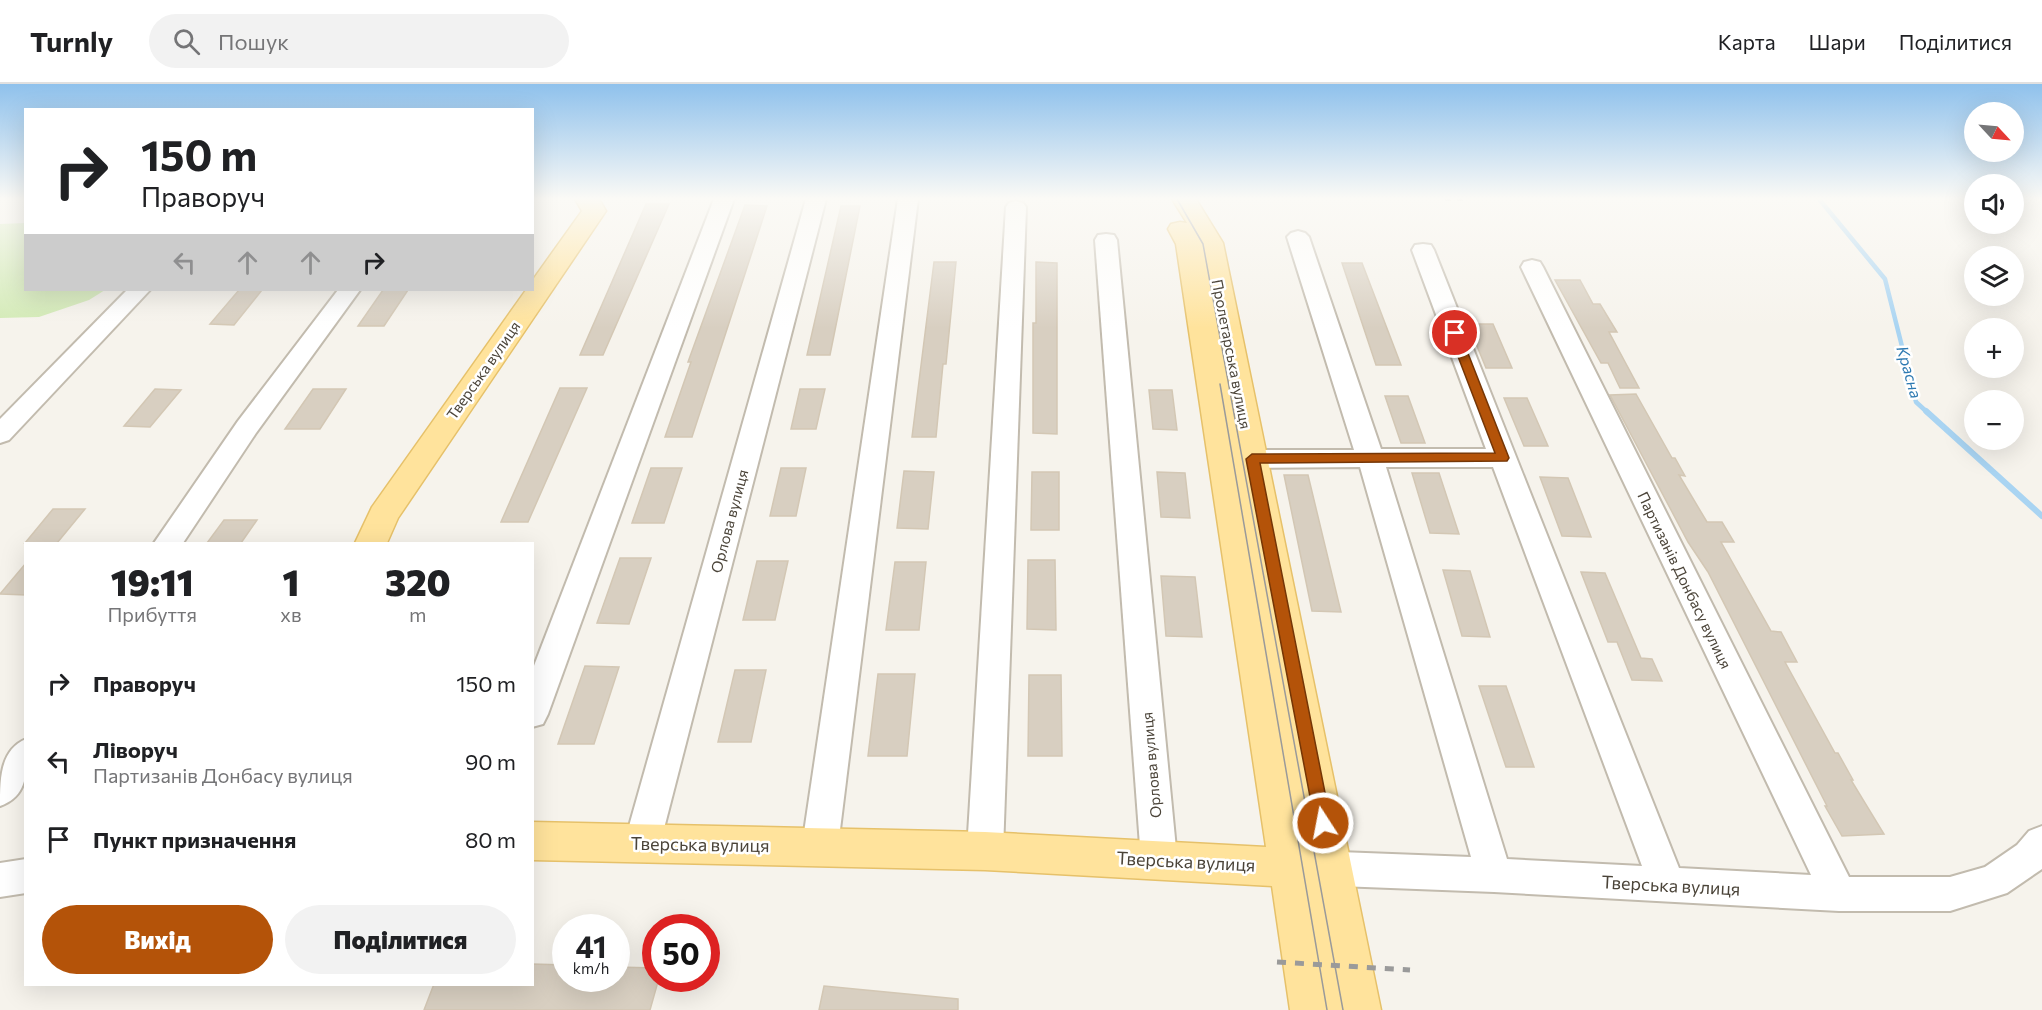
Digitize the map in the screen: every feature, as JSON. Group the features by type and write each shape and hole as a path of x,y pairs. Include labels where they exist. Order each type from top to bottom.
{"main road":[{"name":"Тверська вулиця","path":"372,542 383,514 572,242"},
{"name":"Пролетарська вулиця","path":"1188,242 1332,869 1358,1010"},
{"name":"Пролетарська вулиця","path":"1238,459 1290,868 1312,1010"},
{"name":"Тверська вулиця","path":"534,841 985,851 1290,868"}],"street":[{"path":"534,709 708,242"},
{"name":"Орлова вулиця","path":"642,844 804,242"},
{"path":"820,846 902,242"},
{"path":"985,851 1014,242"},
{"name":"Орлова вулиця","path":"1106,242 1159,859"},
{"path":"1300,242 1371,460 1494,875"},
{"path":"1423,250 1667,885"},
{"name":"Партизанів Донбасу вулиця","path":"1532,267 1839,894"},
{"path":"0,434 138,291"},
{"path":"169,542 247,427 348,291"},
{"path":"1238,459 1503,458"},
{"path":"0,791 24,756"},
{"name":"Тверська вулиця","path":"1290,868 1494,875 1839,894 1950,894 1994,881 2030,857 2042,842"},
{"path":"0,880 24,876"}],"green space":[{"path":"0,242 24,242 24,291 103,291 89,300 39,317 0,318"}],"building":[{"path":"629,242 652,242 603,355 580,355"},
{"path":"731,242 755,242 692,437 665,437 691,362 688,362"},
{"path":"833,242 853,242 830,355 807,355"},
{"path":"934,262 956,262 946,364 943,364 936,437 912,437"},
{"path":"1036,262 1057,263 1057,434 1033,433 1033,323 1036,323"},
{"path":"1342,263 1362,263 1401,365 1376,365"},
{"path":"1555,280 1580,280 1593,304 1600,304 1617,332 1609,332 1639,388 1620,388 1608,363 1601,363"},
{"path":"238,291 261,291 234,325 210,324"},
{"path":"382,291 407,291 384,326 358,326"},
{"path":"1468,324 1493,324 1512,368 1486,368"},
{"path":"560,388 587,388 528,522 501,522"},
{"path":"155,389 181,390 150,427 124,426"},
{"path":"313,389 346,389 320,429 285,429"},
{"path":"800,389 825,389 816,429 791,429"},
{"path":"1149,390 1172,390 1177,430 1153,429"},
{"path":"1636,394 1672,458 1675,458 1685,476 1679,475 1707,522 1722,522 1734,542 1721,542 1771,631 1781,632 1797,662 1785,662 1835,753 1838,753 1853,780 1851,780 1884,834 1842,836 1825,806 1827,806 1708,572 1688,542 1610,395"},
{"path":"1385,396 1408,396 1425,443 1401,443"},
{"path":"1504,398 1527,398 1548,446 1524,446"},
{"path":"651,468 682,468 664,523 632,523"},
{"path":"781,468 806,468 796,516 770,516"},
{"path":"904,471 934,472 928,529 897,528"},
{"path":"1032,472 1059,472 1059,530 1031,530"},
{"path":"1157,472 1185,473 1190,518 1161,517"},
{"path":"1412,473 1439,473 1459,534 1430,533"},
{"path":"1284,475 1308,475 1341,612 1312,611"},
{"path":"1540,477 1568,478 1591,537 1562,536"},
{"path":"53,509 85,509 58,542 26,542"},
{"path":"224,520 257,520 242,542 208,542"},
{"path":"620,558 651,558 629,624 597,623"},
{"path":"1028,560 1055,560 1056,630 1027,629"},
{"path":"757,561 788,561 775,620 743,620"},
{"path":"895,562 926,562 919,630 886,630"},
{"path":"24,565 24,595 0,594"},
{"path":"1443,570 1470,571 1490,637 1462,636"},
{"path":"1581,572 1605,573 1641,658 1652,659 1662,681 1632,680 1617,642 1608,642"},
{"path":"1161,576 1195,577 1202,637 1166,636"},
{"path":"585,666 619,667 594,744 558,744"},
{"path":"735,670 766,670 751,742 718,742"},
{"path":"878,674 915,674 907,756 868,756"},
{"path":"1029,675 1061,675 1062,756 1028,756"},
{"path":"1479,686 1506,686 1534,767 1506,767"},
{"path":"534,964 552,965 552,992 630,992 630,967 642,968 642,992 655,992 650,1010 424,1010 433,986 534,986"},
{"path":"824,986 958,999 958,1010 819,1010"}],"waterway":[{"name":"Красна","path":"1855,242 1885,279 1916,402 1928,413"},
{"name":"Красна","path":"1926,411 2042,516"}],"tram line":[{"path":"1202,242 1343,1010"},
{"path":"1220,384 1327,1010"}],"railway":[{"path":"1277,962 1410,970"}],"route":[{"path":"1323,823 1252,459 1503,458 1455,333"}]}
